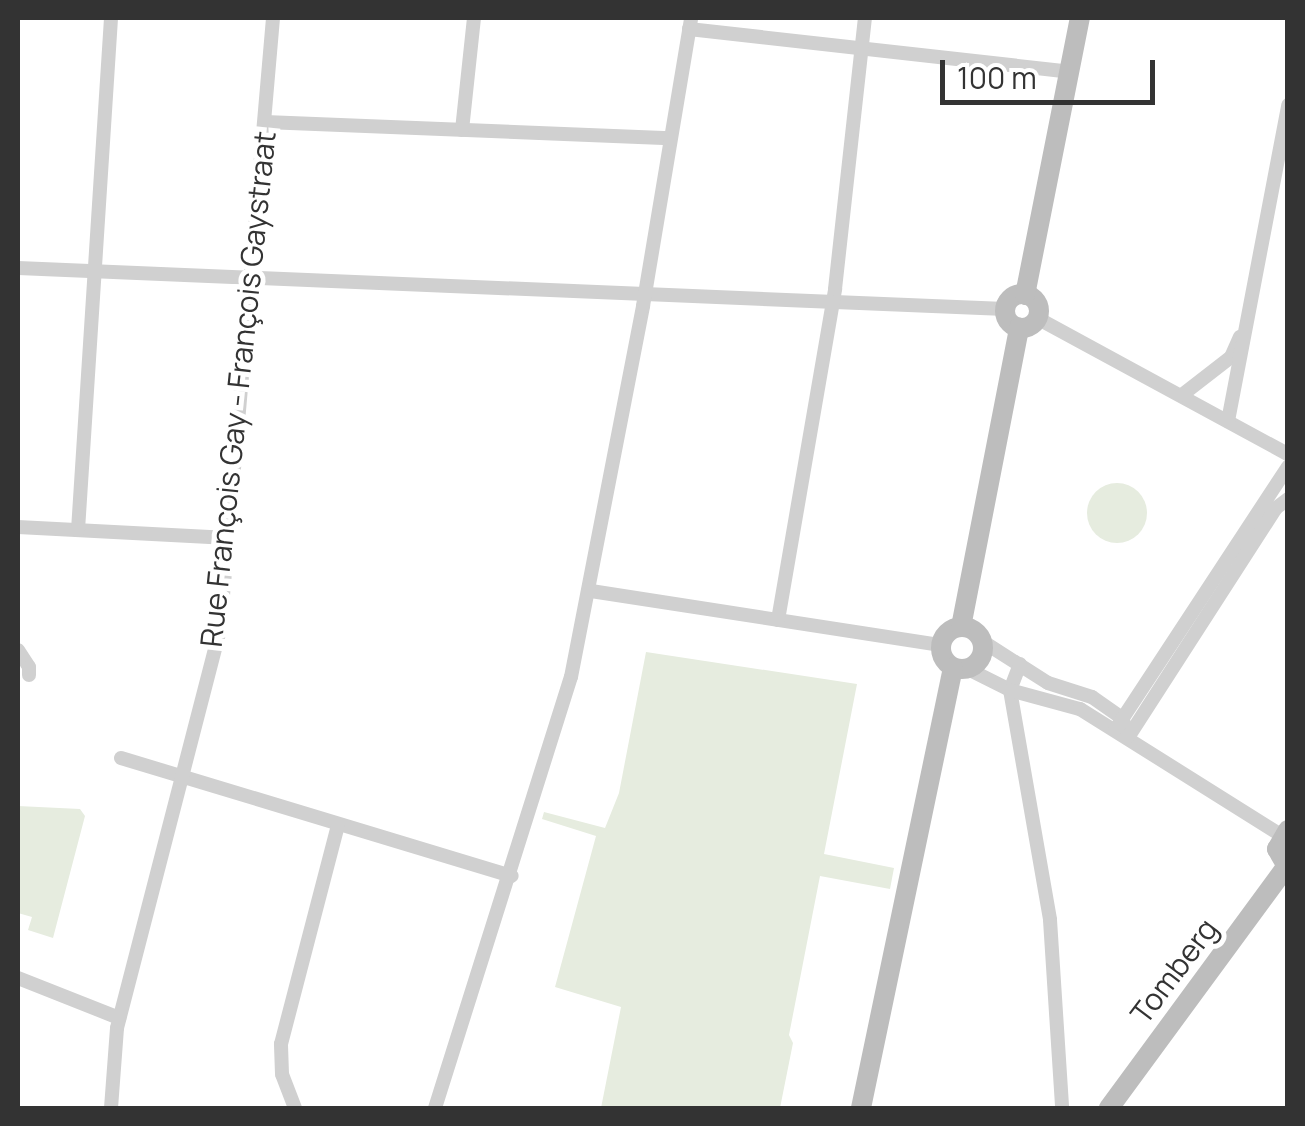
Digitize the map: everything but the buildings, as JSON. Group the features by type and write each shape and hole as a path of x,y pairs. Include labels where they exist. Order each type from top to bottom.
{"street":[{"path":"78,530 98,272 111,18"},
{"name":"Rue François Gay - François Gaystraat","path":"111,1108 110,1074 119,1018 220,630 273,18"},
{"path":"462,130 474,18"},
{"path":"778,620 832,301 865,18"},
{"path":"1025,294 1080,18"},
{"path":"435,1108 512,876 571,677 591,591 690,24 1070,72"},
{"path":"1228,421 1288,105"},
{"path":"264,122 670,138"},
{"path":"18,268 1005,309"},
{"path":"1025,294 1010,299 1005,309 1010,323 1028,323 1182,395 1288,454"},
{"path":"961,627 1028,323 1037,304 1025,294"},
{"path":"1182,395 1230,357 1244,328"},
{"path":"1210,598 1288,467"},
{"path":"1122,728 1210,598 1276,508 1288,499"},
{"path":"18,527 229,538"},
{"path":"591,591 941,645"},
{"path":"1122,728 1092,696 1048,683 982,641 974,631 961,627 948,632 941,645 943,659 961,668 1010,690 1080,709 1122,728 1284,832"},
{"path":"961,668 981,658 982,641"},
{"path":"18,650 29,667 28,674"},
{"path":"1020,664 1010,690 1050,920 1062,1108"},
{"path":"861,1108 961,668"},
{"path":"121,758 512,876"},
{"path":"295,1108 282,1074 281,1044 338,825"},
{"name":"Tomberg","path":"1109,1108 1287,868 1278,856 1284,832"},
{"path":"18,978 119,1018"}],"shaded area":[{"path":"1117,483 1138,492 1147,513 1138,534 1117,543 1096,534 1087,513 1096,492"},
{"path":"646,652 857,684 824,854 894,868 890,889 820,876 789,1035 793,1043 780,1108 601,1108 621,1007 555,987 596,836 542,819 544,812 605,828 619,793"},
{"path":"18,806 80,809 85,816 53,938 28,930 32,917 18,913"}]}
